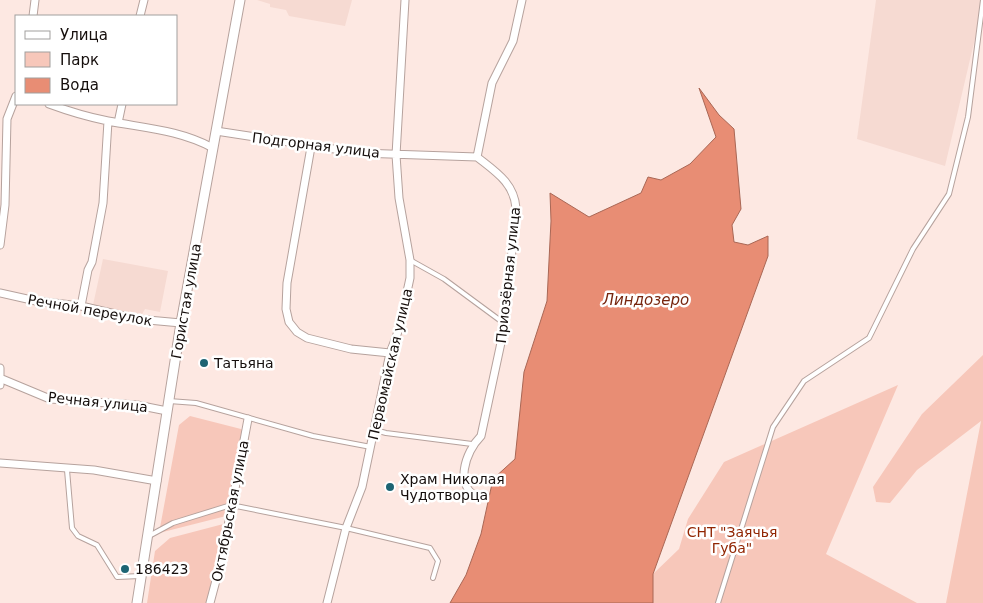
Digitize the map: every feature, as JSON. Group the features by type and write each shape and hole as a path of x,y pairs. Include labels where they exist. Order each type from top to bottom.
{"street":[{"path":"33,15 35,0"},
{"path":"140,15 144,0"},
{"name":"Гористая улица","path":"137,603 181,323 240,0"},
{"name":"Первомайская улица","path":"327,603 346,528 362,487 390,353 399,330 410,278 410,260 399,198 396,155 406,0"},
{"path":"477,157 492,83 512,41 522,0"},
{"path":"0,245 5,205 7,119 15,99"},
{"path":"52,105 77,114 108,121 156,128 196,139 213,148"},
{"path":"118,123 122,105"},
{"path":"81,306 88,270 92,262 103,203 108,121"},
{"name":"Подгорная улица","path":"216,131 310,147 360,153 477,157"},
{"path":"310,147 287,283 286,309 289,322 297,332 307,338 351,349 390,353"},
{"name":"Приозёрная улица","path":"477,157 510,185 515,196 516,208 505,324 485,422 481,436 472,444 464,474 464,485 470,494 480,498"},
{"name":"Речной переулок","path":"0,293 36,301 81,306 137,319 181,323"},
{"name":"Речная улица","path":"0,368 1,382 50,399 137,405 167,411"},
{"name":"Октябрьская улица","path":"210,603 222,558 248,419"},
{"path":"0,463 67,470 94,470 157,481"}],"lane":[{"path":"718,603 773,427 804,381 869,338 913,250 949,194 968,117 983,0"},
{"path":"410,260 444,279 505,324"},
{"path":"169,401 196,403 313,436 371,447"},
{"path":"375,430 472,444"},
{"path":"67,470 72,528 78,536 96,545 117,577 142,576"},
{"path":"149,536 173,523 231,505 346,528 430,548 438,561 433,578"}],"shaded area":[{"path":"257,0 352,0 345,26 289,16 286,10 270,7 270,4"},
{"path":"876,0 981,0 976,34 945,166 857,139"},
{"path":"103,259 168,271 160,312 145,309 141,316 93,305"}],"green space":[{"path":"983,355 983,603 946,603 981,421 917,470 890,503 876,502 873,487 922,414"},
{"name":"СНТ \"Заячья Губа\"","path":"898,385 826,554 917,603 653,603 653,574 679,549 688,519 724,462"},
{"path":"190,416 241,429 244,432 232,512 226,516 159,533 179,425"},
{"path":"231,522 214,603 147,603 155,551 170,538"}],"water":[{"name":"Линдозеро","path":"699,88 719,115 734,129 741,209 732,225 734,242 748,245 768,236 768,256 653,574 653,603 450,603 466,575 481,534 493,479 515,459 524,372 547,301 551,221 550,193 589,217 641,193 648,177 661,180 690,164 716,137"}],"place":[{"name":"Татьяна","path":"204,363"},
{"name":"Храм Николая Чудотворца","path":"390,487"},
{"name":"186423","path":"125,569"}]}
